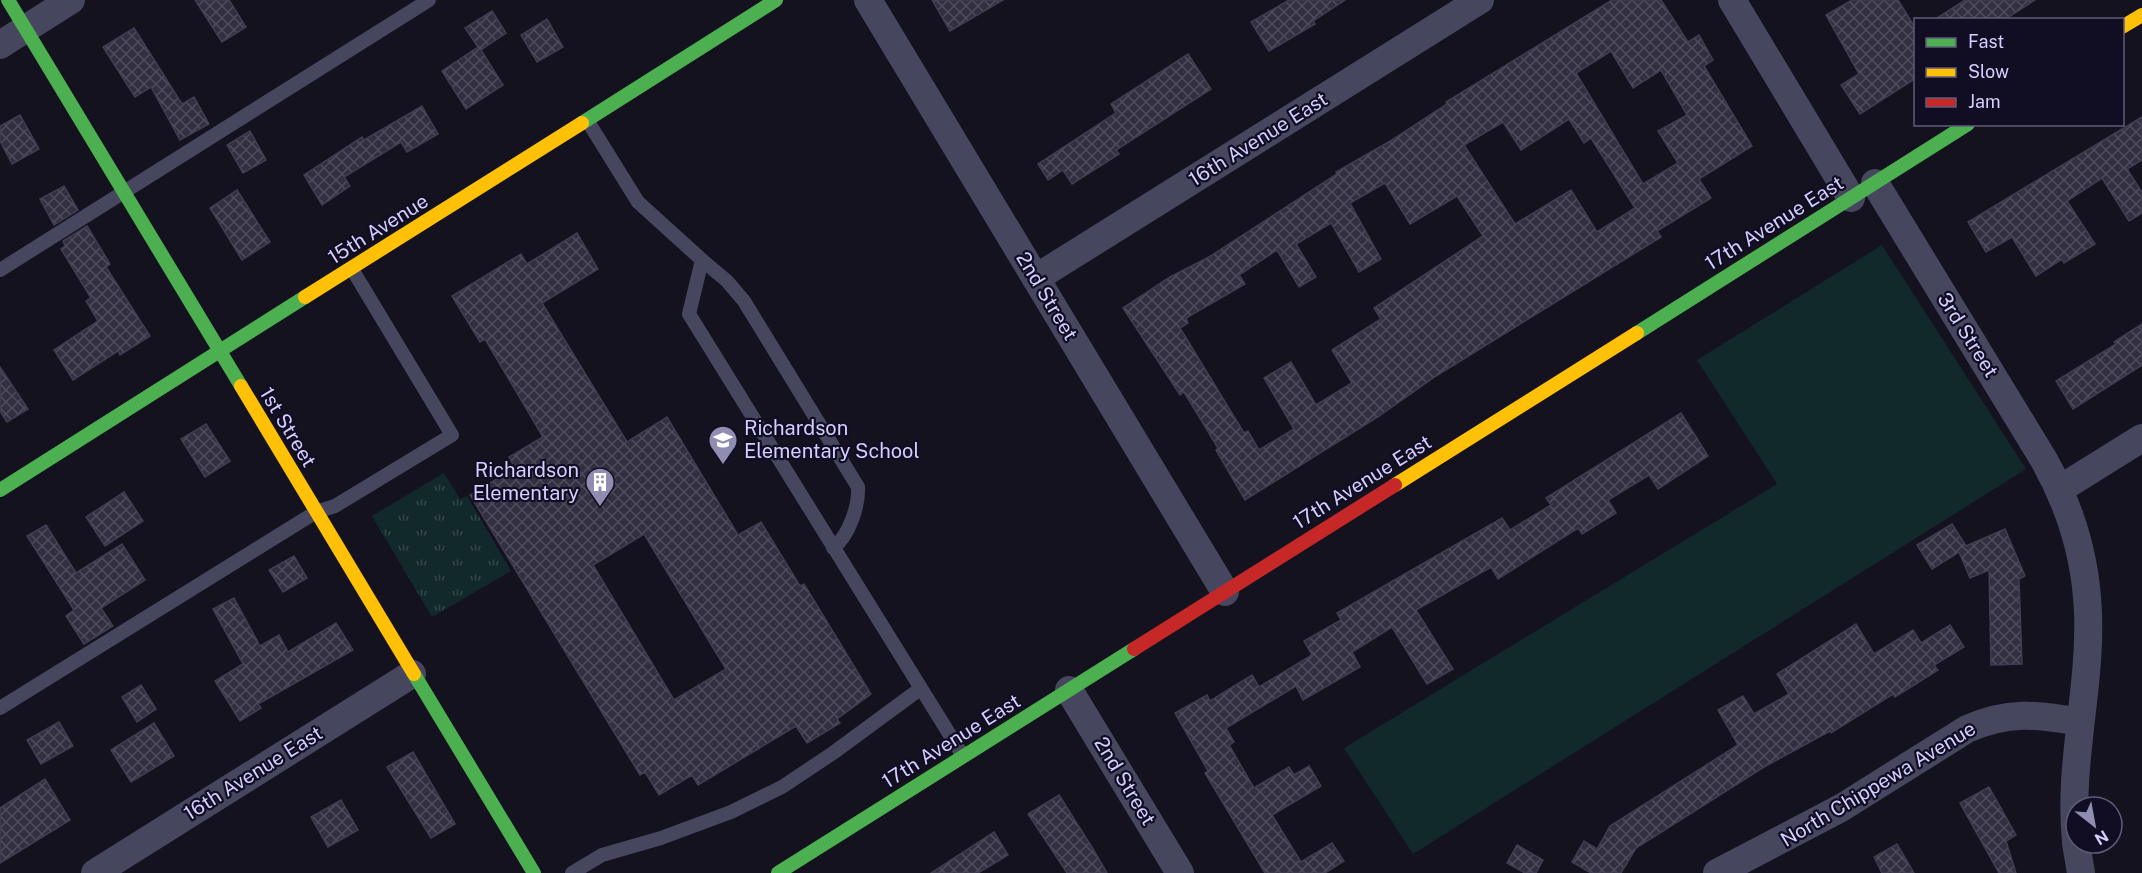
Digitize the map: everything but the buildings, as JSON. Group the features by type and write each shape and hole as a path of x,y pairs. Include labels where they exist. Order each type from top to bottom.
{"street":[{"name":"1st Street","path":"8,0 534,873"},
{"path":"0,45 71,0"},
{"name":"15th Avenue","path":"0,490 776,0"},
{"name":"2nd Street","path":"868,0 1225,592"},
{"name":"16th Avenue East","path":"1036,278 1480,0"},
{"path":"1732,0 1851,198"},
{"path":"2124,26 2142,15"},
{"name":"17th Avenue East","path":"778,873 1965,126"},
{"name":"3rd Street","path":"1875,183 2060,489 2074,525 2085,569 2088,625 2075,795"},
{"path":"2060,489 2142,438"},
{"name":"16th Avenue East","path":"94,873 412,674"},
{"name":"2nd Street","path":"1069,690 1180,873"},
{"name":"North Chippewa Avenue","path":"1717,873 1841,807 1966,729 2009,715 2036,714 2080,722"},
{"name":"3rd Street","path":"2078,855 2081,873"}],"lane":[{"path":"0,270 429,0"},
{"path":"587,120 638,202 727,281 744,301 858,487 859,499 843,541 833,548"},
{"path":"702,260 689,314 963,756"},
{"path":"0,708 316,512 335,506 452,435 352,269"},
{"path":"572,873 602,855 661,838 731,812 782,787 920,689"}],"green space":[{"path":"1882,245 2026,469 1413,854 1344,748 1777,484 1697,360"},
{"path":"444,473 460,499 467,496 511,571 432,617 372,516"}],"traffic: fast":[{"path":"8,0 241,386"},
{"path":"582,123 776,0"},
{"path":"1637,333 1965,126"},
{"path":"0,490 305,297"},
{"path":"778,873 1134,649"},
{"path":"414,674 534,873"}],"traffic: slow":[{"path":"2124,26 2142,15"},
{"path":"305,297 582,123"},
{"path":"1395,485 1637,333"},
{"path":"241,386 414,674"}],"traffic: jam":[{"path":"1134,649 1395,485"}],"place":[{"name":"Richardson Elementary School","path":"723,466"},
{"name":"Richardson Elementary","path":"600,508"}]}
